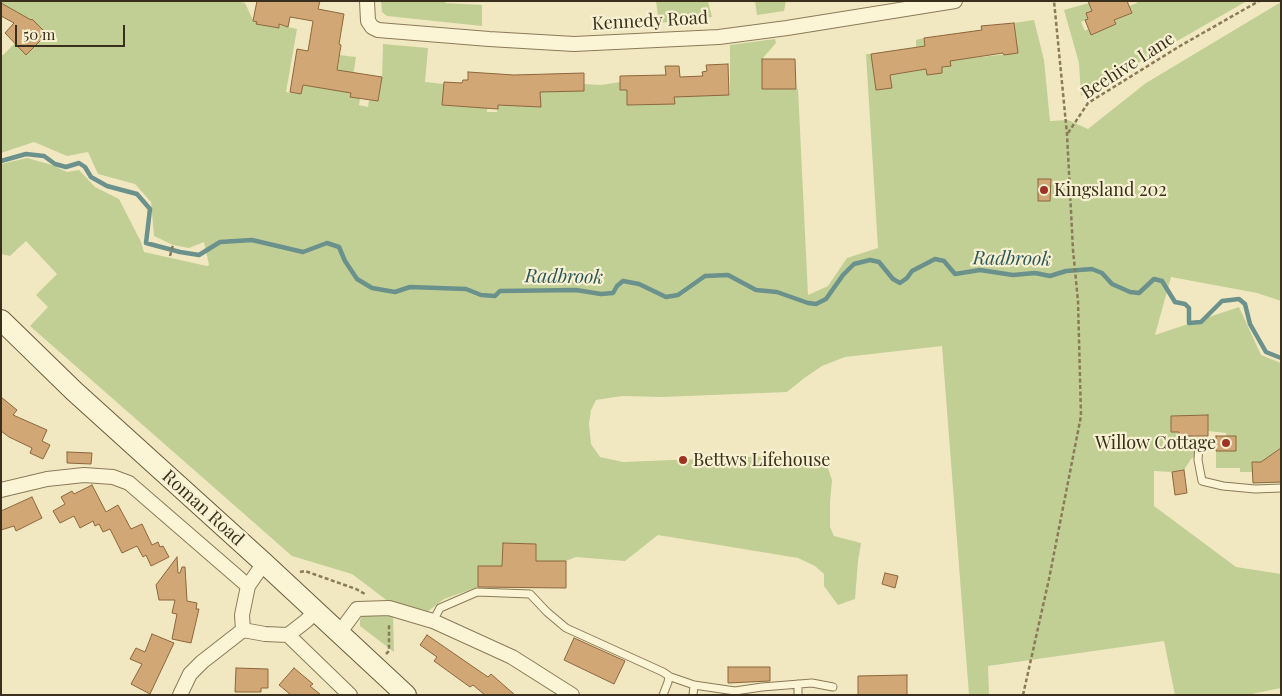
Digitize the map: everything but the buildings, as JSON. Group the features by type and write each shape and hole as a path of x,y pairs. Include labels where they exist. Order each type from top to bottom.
{"main road":[{"name":"Roman Road","path":"1,320 74,391 340,632 406,695"}],"street":[{"name":"Kennedy Road","path":"367,1 368,21 372,27 378,30 574,44 718,37 955,1"},
{"name":"Roman Road","path":"1,490 47,478 84,475 113,476 129,483 248,586"},
{"path":"243,630 242,615 248,586 264,563"},
{"path":"340,632 357,609 389,608 433,621 512,657 572,695"},
{"path":"180,695 181,689 190,674 202,662 243,630 265,634 288,635 316,611"},
{"path":"288,635 350,695"}],"lane":[{"path":"1199,444 1198,460 1202,482 1256,489 1281,488"},
{"path":"433,621 440,608 477,592 530,594 566,628 668,676 694,684 736,691 812,682 832,687"},
{"path":"664,695 668,676"},
{"path":"694,684 694,695"},
{"path":"798,684 798,695"}],"path":[{"path":"1023,695 1049,579 1081,416 1078,301 1073,250 1067,134 1054,1"},
{"name":"Beehive Lane","path":"1067,134 1088,103 1180,46 1259,1"},
{"path":"170,256 173,245"}],"green space":[{"path":"1,1 236,1 245,3 257,24 278,28 279,25 297,29 286,92 301,94 303,85 334,90 340,55 356,57 350,96 360,98 359,105 368,107 369,100 378,101 382,77 383,44 428,48 425,82 444,84 442,105 466,107 467,96 488,91 487,112 497,112 498,105 540,107 540,85 601,85 620,82 620,90 627,90 628,105 654,105 666,84 686,96 730,94 730,45 775,39 776,43 762,59 762,89 798,89 808,295 828,286 847,258 878,248 866,54 871,54 876,90 892,88 889,71 898,74 916,71 913,48 916,47 916,40 924,38 927,75 942,73 941,67 951,66 947,42 963,39 962,32 967,32 971,58 1018,53 1014,23 1034,20 1044,60 1050,121 1068,120 1088,129 1146,83 1281,2 1281,301 1257,293 1171,277 1155,335 1239,307 1261,355 1281,363 1281,448 1272,454 1281,466 1252,462 1252,472 1240,472 1240,468 1216,468 1216,451 1236,451 1236,436 1226,436 1226,433 1208,431 1208,415 1171,416 1179,436 1194,436 1194,457 1184,470 1172,472 1154,471 1154,506 1236,567 1281,574 1281,688 1247,695 1175,695 1164,641 988,666 989,695 969,695 942,346 845,357 822,366 787,392 662,397 622,396 596,400 591,410 589,424 591,444 600,457 623,462 823,454 832,480 830,527 834,536 861,543 855,599 838,605 824,586 824,574 815,566 798,558 658,535 625,561 576,557 566,561 536,561 536,544 503,543 502,566 478,566 478,587 444,599 423,615 389,602 352,574 292,556 30,326 48,307 36,295 57,274 26,241 10,256 1,254 1,164 27,158 52,165 67,172 79,170 95,187 119,199 141,242 144,252 209,265 204,242 189,248 173,245 154,236 151,202 135,184 98,174 88,152 67,156 34,142 1,153 1,55 15,43 42,39 32,19 26,24"},
{"path":"381,1 445,1 445,3 482,5 482,26 387,16 382,12"},
{"path":"656,1 708,1 712,17 659,23"},
{"path":"755,1 786,1 784,11 757,15"},
{"path":"1136,1 1247,1 1081,96 1079,63 1064,10 1089,3 1092,11 1086,13 1088,19 1081,22 1085,31 1088,29 1091,35 1116,23 1114,20 1132,13 1129,6 1137,3"},
{"path":"364,613 393,614 394,652 360,626 360,620"}],"waterway":[{"name":"Radbrook","path":"1,161 26,154 44,156 55,164 66,167 79,163 85,167 91,177 107,186 137,194 150,209 146,243 199,255 220,242 252,240 303,252 327,243 339,247 345,261 357,279 372,288 395,292 410,287 466,289 481,295 495,296 500,291 576,290 601,294 613,293 623,281 639,284 666,297 678,295 705,276 728,275 756,290 777,292 816,304 826,299 843,275 854,264 870,260 879,262 893,279 900,283 912,271 935,259 944,261 955,274 980,270 1013,275 1035,273 1050,276 1066,271 1092,269 1102,273 1112,284 1130,292 1139,293 1154,279 1162,281 1175,302 1185,304 1189,308 1189,323 1201,322 1222,301 1239,299 1245,304 1250,324 1266,352 1281,358"}],"place":[{"name":"Kingsland 202","path":"1044,190"},
{"name":"Willow Cottage","path":"1226,443"},
{"name":"Bettws Lifehouse","path":"683,460"}]}
